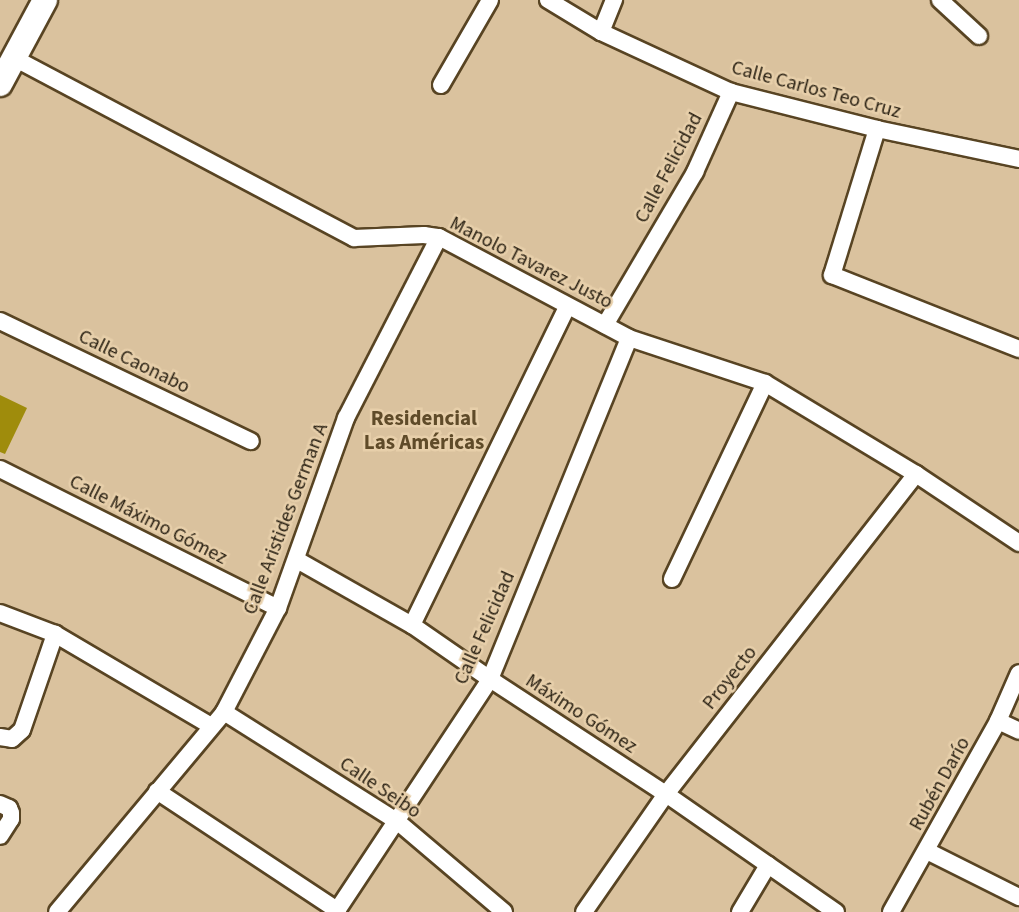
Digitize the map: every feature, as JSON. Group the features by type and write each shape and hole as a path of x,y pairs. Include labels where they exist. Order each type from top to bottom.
{"main road":[{"path":"0,84 45,0"}],"street":[{"path":"441,85 490,0"},
{"name":"Calle Carlos Teo Cruz","path":"548,0 601,32 731,92 878,129 1019,159"},
{"path":"601,32 614,0"},
{"path":"940,0 979,36"},
{"name":"Manolo Tavarez Justo","path":"14,58 354,238 424,234 439,237 567,308 605,324 629,338 765,383 916,474 1019,543"},
{"name":"Calle Felicidad","path":"605,324 695,172 731,92"},
{"path":"878,129 832,275 1019,349"},
{"name":"Calle Aristides German A","path":"57,912 224,712 278,608 346,418 439,237"},
{"path":"412,625 567,308"},
{"name":"Calle Caonabo","path":"0,321 251,441"},
{"name":"Calle Felicidad","path":"337,911 398,822 490,679 629,338"},
{"path":"672,579 765,383"},
{"name":"Calle Máximo Gómez","path":"0,469 278,608"},
{"name":"Proyecto","path":"584,912 666,794 916,474"},
{"name":"Máximo Gómez","path":"297,560 412,625 666,794 836,912"},
{"path":"0,613 55,634 211,726"},
{"path":"0,737 12,739 22,730 55,634"},
{"name":"Rubén Darío","path":"891,912 998,721 1019,674"},
{"name":"Calle Seibo","path":"224,712 398,822 504,912"},
{"path":"998,721 1019,731"},
{"path":"157,791 337,911"},
{"path":"0,836 11,819 5,806"},
{"path":"927,851 1019,897"},
{"path":"740,912 768,865"}],"building":[{"path":"0,395 27,408 5,454 0,452"}],"district":[{"name":"Residencial Las Américas","path":"424,430"}]}
